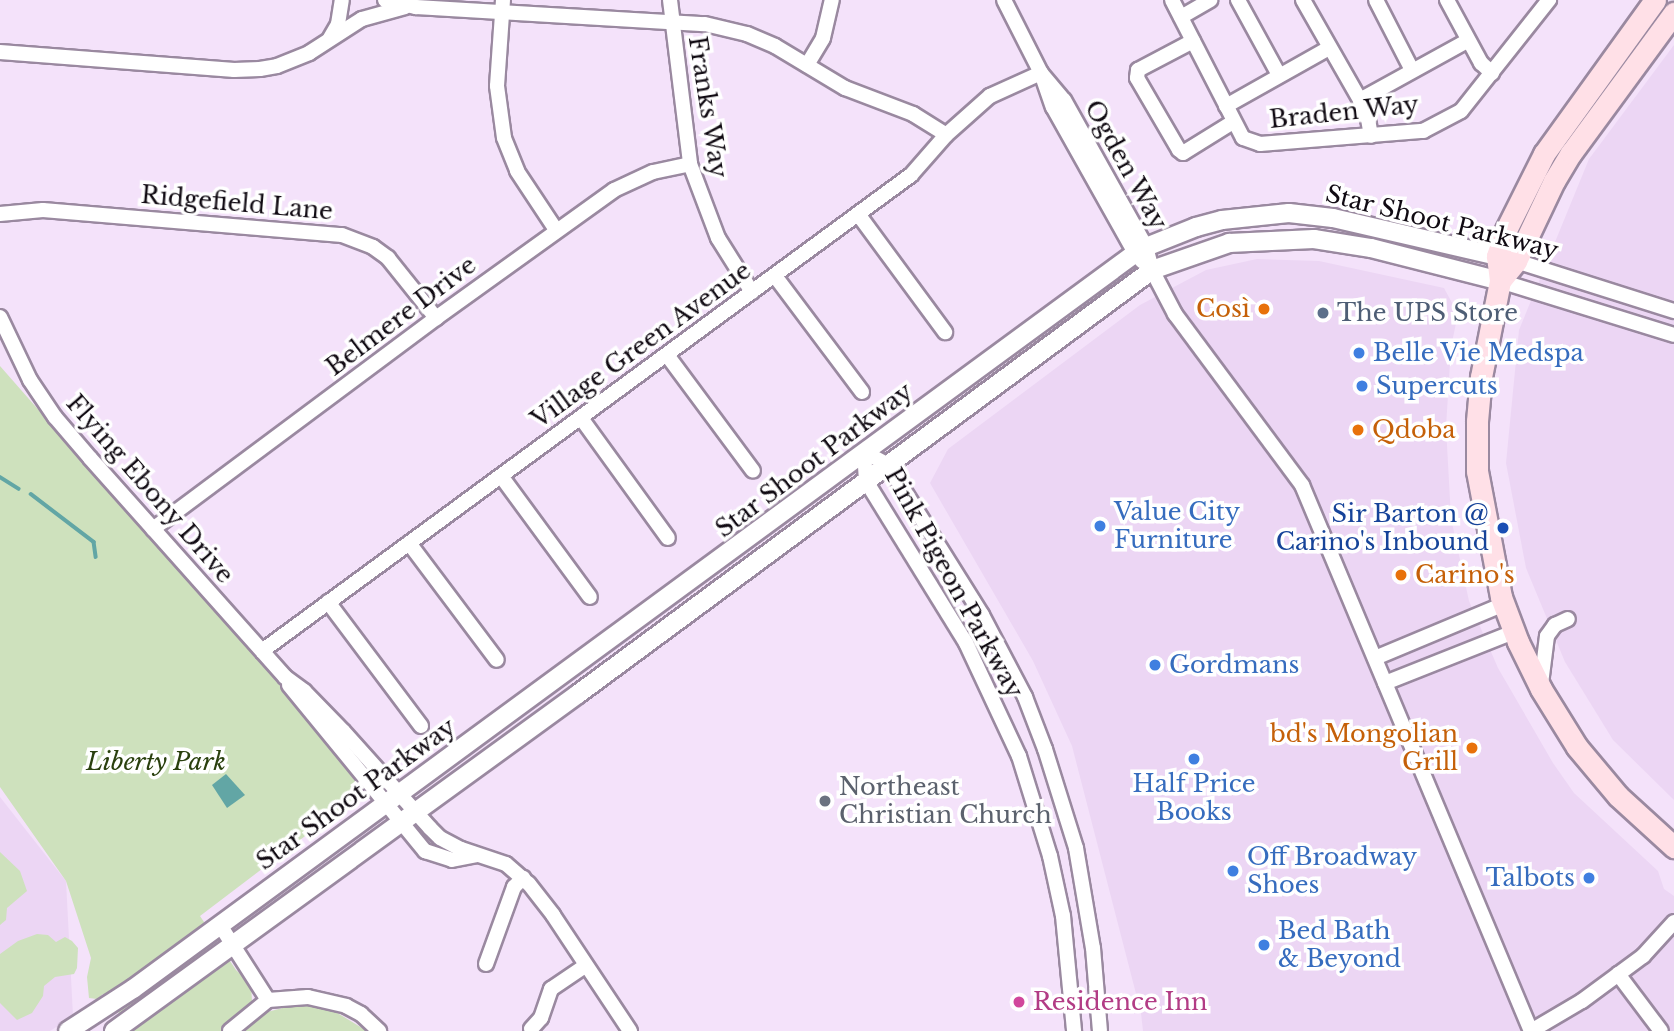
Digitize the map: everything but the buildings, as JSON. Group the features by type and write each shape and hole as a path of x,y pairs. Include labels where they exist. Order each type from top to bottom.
{"main road":[{"path":"1507,258 1506,229 1544,154 1655,0"},
{"path":"1674,13 1571,153 1507,258 1481,377 1477,459 1492,556 1504,604 1541,689 1577,747 1618,796 1674,847"}],"street":[{"path":"330,38 338,24 342,0"},
{"path":"386,0 410,7"},
{"name":"Franks Way","path":"670,0 690,164 718,237 752,292"},
{"path":"807,65 823,38 832,0"},
{"name":"Ogden Way","path":"1004,0 1041,73 1064,100 1175,314 1302,485 1531,1031"},
{"name":"Braden Way","path":"1172,0 1242,138 1260,144 1423,131 1461,111 1549,0"},
{"path":"1181,17 1211,0"},
{"path":"1238,0 1279,75"},
{"path":"1303,0 1360,100 1371,136"},
{"path":"1376,0 1412,70"},
{"path":"1447,0 1467,41 1481,63 1492,73"},
{"path":"0,52 220,69 260,69 292,61 362,19 410,7 502,6 705,24 747,34 845,88 913,114 946,135"},
{"path":"502,6 497,86 504,138 517,171 556,230"},
{"path":"1193,41 1138,70 1137,78 1183,153 1233,122"},
{"path":"1360,100 1467,41"},
{"path":"1226,106 1329,48"},
{"name":"Village Green Avenue","path":"262,651 911,175 946,135 990,96 1041,73"},
{"name":"Belmere Drive","path":"153,529 556,230 634,180 690,164"},
{"name":"Ridgefield Lane","path":"0,214 43,211 89,213 342,235 373,247 388,258 436,318"},
{"name":"Star Shoot Parkway","path":"68,1031 133,989 1141,250 1209,224 1289,213 1333,218 1507,258 1674,311"},
{"path":"858,214 945,332"},
{"name":"Star Shoot Parkway","path":"114,1031 236,945 407,816 1152,270 1229,243 1294,238 1371,248 1500,281 1674,335"},
{"path":"775,276 862,392"},
{"name":"Flying Ebony Drive","path":"0,317 30,380 55,417 285,677 343,731 407,816 425,851 452,860 478,855 506,864 523,878 553,915 630,1031"},
{"path":"667,355 753,471"},
{"path":"581,418 668,538"},
{"name":"Pink Pigeon Parkway","path":"864,452 888,465 982,615 1025,697 1045,748 1076,848 1085,892 1100,1031"},
{"name":"Pink Pigeon Parkway","path":"864,452 866,481 966,643 1019,756 1050,856 1063,916 1074,1031"},
{"path":"501,476 590,597"},
{"path":"409,543 496,660"},
{"path":"328,602 421,726"},
{"path":"1375,659 1504,604"},
{"path":"1541,689 1547,636 1555,625 1568,619"},
{"path":"1385,683 1514,632"},
{"path":"486,964 514,887 523,878"},
{"path":"1531,1031 1582,1001 1643,956 1674,922"},
{"path":"220,925 236,945 268,1000"},
{"path":"531,1029 541,1018 547,996 555,984 585,966"},
{"path":"1618,974 1661,1031"},
{"path":"230,1031 268,1000 308,997 329,1000 361,1014 379,1031"}],"shaded area":[{"path":"1674,45 1674,800 1613,740 1565,662 1526,568 1506,463 1519,330 1589,159"},
{"path":"1257,259 1319,261 1444,288 1458,314 1451,347 1446,427 1451,518 1469,601 1498,668 1553,763 1574,793 1658,871 1664,889 1674,896 1674,1031 1143,1031 1141,1013 1072,746 1033,661 930,483 948,449 1140,305 1206,270"},
{"path":"226,774 245,795 227,808 212,785"},
{"path":"0,797 66,881 73,1016 50,1031 0,1031"}],"green space":[{"name":"Liberty Park","path":"0,366 315,725 363,792 200,916 236,970 251,984 252,1001 225,1031 134,1031 103,994 97,999 89,998 87,977 91,958 66,881 0,787"},
{"path":"0,852 20,871 27,891 7,908 6,920 0,925"},
{"path":"37,934 48,935 56,942 65,937 72,941 78,948 77,968 74,974 55,977 44,986 43,996 32,1013 17,1020 0,1003 0,954 18,941"},
{"path":"298,1004 326,1006 367,1031 244,1031 249,1021 267,1012"}],"waterway":[{"path":"0,477 19,489"},
{"path":"31,494 94,542 96,557"}],"place":[{"name":"Così","path":"1264,309"},
{"name":"The UPS Store","path":"1323,313"},
{"name":"Belle Vie Medspa","path":"1359,353"},
{"name":"Supercuts","path":"1362,386"},
{"name":"Qdoba","path":"1358,430"},
{"name":"Value City Furniture","path":"1100,526"},
{"name":"Sir Barton @ Carino's Inbound","path":"1503,528"},
{"name":"Carino's","path":"1401,575"},
{"name":"Gordmans","path":"1155,665"},
{"name":"bd's Mongolian Grill","path":"1472,748"},
{"name":"Half Price Books","path":"1194,759"},
{"name":"Northeast Christian Church","path":"825,801"},
{"name":"Off Broadway Shoes","path":"1233,871"},
{"name":"Talbots","path":"1589,878"},
{"name":"Bed Bath & Beyond","path":"1264,945"},
{"name":"Residence Inn","path":"1019,1002"}]}
